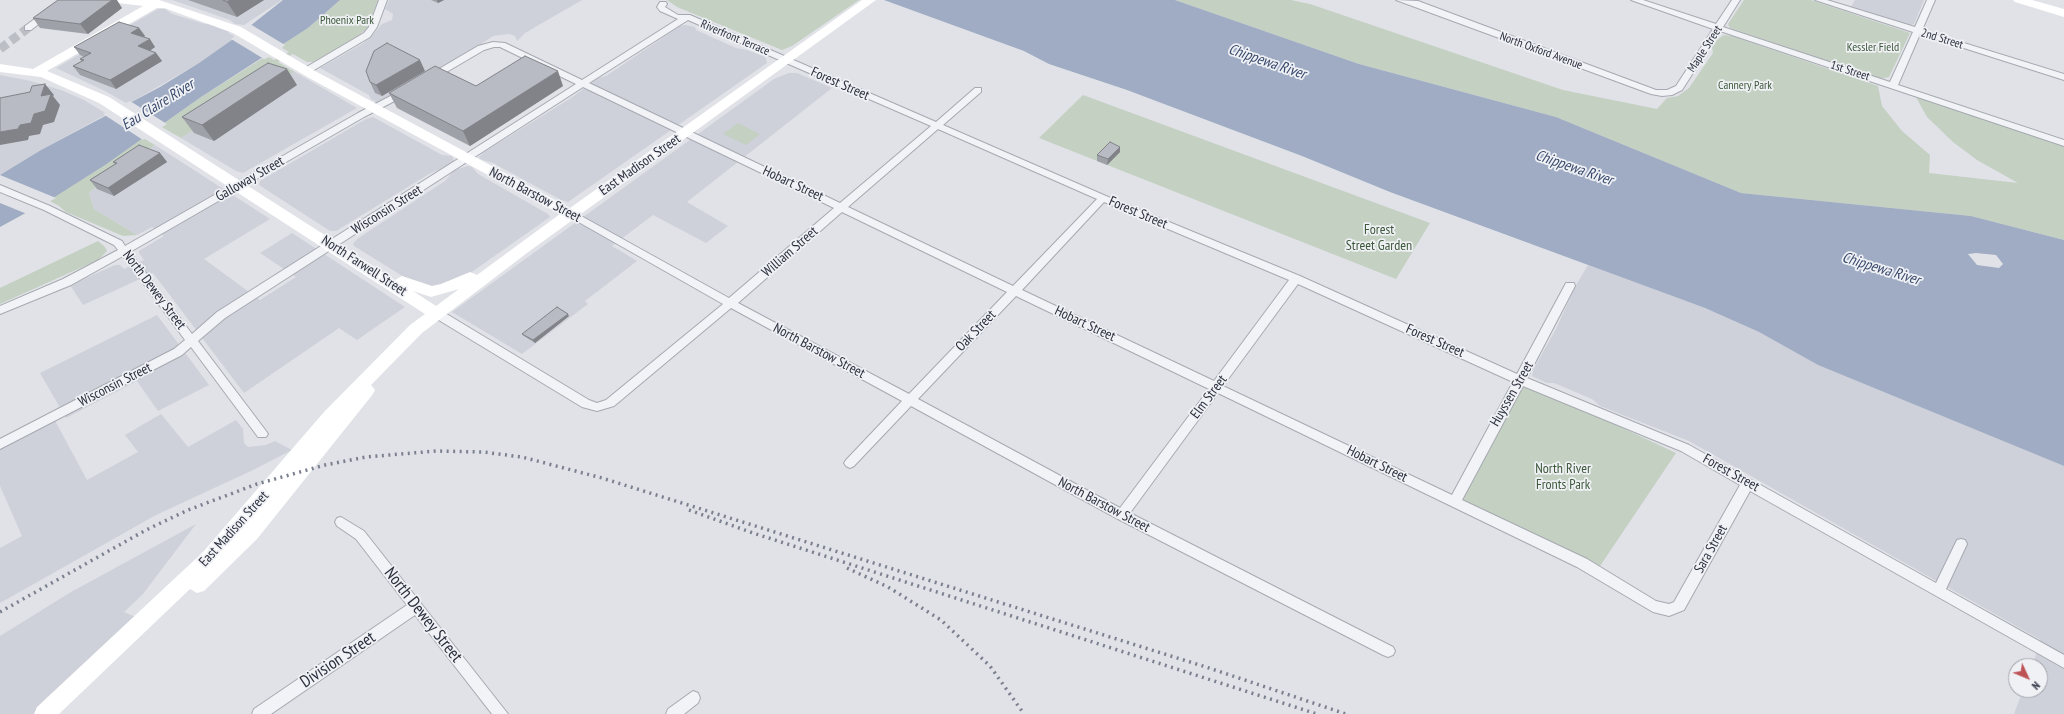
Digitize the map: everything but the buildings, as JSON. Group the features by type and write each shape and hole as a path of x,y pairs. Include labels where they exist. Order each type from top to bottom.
{"main road":[{"name":"North Barstow Street","path":"118,0 160,2 237,30 467,159 571,214"},
{"path":"2019,0 2064,13"},
{"path":"35,72 160,2"},
{"name":"East Madison Street","path":"44,714 210,558 330,416 412,332 522,249 867,3"},
{"name":"North Farwell Street","path":"0,68 35,72 69,84 112,105 436,313"},
{"path":"389,282 398,280 425,291 445,290 522,249"},
{"name":"East Madison Street","path":"60,714 251,533 340,425 412,332"}],"street":[{"path":"28,28 66,0"},
{"path":"306,70 352,45 366,35 373,27 383,0"},
{"name":"North Oxford Avenue","path":"1400,0 1413,1 1654,92 1669,93"},
{"name":"1st Street","path":"1635,0 2064,143"},
{"name":"Maple Street","path":"1669,93 1679,88 1736,0"},
{"name":"2nd Street","path":"1820,0 2064,77"},
{"path":"1893,86 1931,0"},
{"name":"Riverfront Terrace","path":"661,2 661,7 676,17 685,17 787,60"},
{"name":"Wisconsin Street","path":"0,444 178,352 221,315 467,159 685,17"},
{"name":"Hobart Street","path":"424,81 481,48 498,44 1015,290 1582,563 1653,606 1669,610"},
{"name":"Forest Street","path":"787,60 1103,198 1296,279 1520,380 1685,448 2064,662"},
{"name":"Galloway Street","path":"0,310 67,282 125,251 411,89"},
{"name":"William Street","path":"597,407 610,403 842,208 978,90"},
{"name":"North Dewey Street","path":"5,190 47,208 118,243 262,434"},
{"name":"Oak Street","path":"850,463 1103,198"},
{"name":"North Barstow Street","path":"571,214 730,303 1122,515 1388,651"},
{"name":"Elm Street","path":"1122,515 1296,279"},
{"name":"Huyssen Street","path":"1455,502 1570,286"},
{"name":"North Farwell Street","path":"436,313 586,404 597,407"},
{"name":"Sara Street","path":"1669,610 1679,606 1748,483"},
{"name":"North Dewey Street","path":"341,522 360,535 500,714"},
{"path":"1939,591 1961,544"},
{"name":"Division Street","path":"259,714 417,606"},
{"path":"673,714 693,698"}],"shaded area":[{"path":"172,0 282,0 244,25 235,24 230,20"},
{"path":"389,0 582,0 525,33 517,41 515,36 509,34 493,36 474,49 378,103 371,99 369,95 320,68 362,44 372,36 382,24 392,20 393,14 385,9"},
{"path":"1855,0 1924,0 1914,24 1910,25 1851,7"},
{"path":"158,9 165,9 172,14 205,24 211,23 229,30 229,33 236,37 199,63 128,104 105,91 56,68"},
{"path":"685,25 695,27 696,30 736,48 747,50 765,57 767,63 568,202 561,200 493,163 480,159 479,157 484,152 571,98 598,78 606,76 680,26"},
{"path":"295,72 357,108 243,173 236,171 181,138 273,80"},
{"path":"789,73 797,73 832,88 687,202 728,226 706,243 653,215 612,246 637,261 585,301 588,304 522,354 452,312 774,79"},
{"path":"0,75 31,81 61,90 84,100 107,114 41,150 0,175"},
{"path":"373,117 442,155 452,156 454,161 448,166 429,174 336,231 330,231 259,185 260,181 366,119"},
{"path":"155,145 270,219 204,259 260,300 296,277 260,253 292,233 405,307 357,340 339,328 244,393 153,273 83,305 70,285 115,265 120,265 124,269 144,260 139,251 164,236 152,227 137,235 94,209 89,193 115,171"},
{"path":"468,166 472,167 478,174 548,214 550,217 459,281 432,288 412,282 354,246 353,244 357,239 445,181 454,170"},
{"path":"1588,265 1705,308 1759,332 1818,365 2064,466 2064,714 2014,714 2020,698 2048,698 2048,658 2035,658 2041,640 1689,441 1600,406 1592,399 1554,383 1547,383 1532,376 1534,368 1556,329 1575,287"},
{"path":"157,315 209,385 158,411 137,381 66,418 40,373"},
{"path":"161,414 188,447 236,420 243,429 244,443 248,447 266,445 275,441 292,450 251,471 156,515 0,603 0,548 22,536 0,486 0,444 53,417 87,480 138,452 125,435"},
{"path":"196,524 143,594 124,612 145,621 44,714 0,714 0,636 71,592"}],"green space":[{"name":"Phoenix Park","path":"340,0 378,0 367,28 355,39 313,62 307,62 293,54 278,62 295,72 273,80 181,138 160,126 201,97 263,58 265,59 269,57 274,60 289,52 282,48 285,45 283,44 308,28"},
{"path":"667,0 859,0 792,46 782,50 677,7"},
{"name":"Cannery Park","path":"1175,0 1291,0 1310,4 1563,90 1657,109 1667,98 1678,96 1689,88 1713,53 1712,47 1718,39 1724,35 1732,36 1878,86 1882,106 1902,131 1930,155 1929,173 2018,183 1977,160 1953,142 1927,117 1916,97 2064,146 2064,240 1971,216 1741,193 1556,117 1359,64"},
{"name":"Kessler Field","path":"1744,0 1811,0 1910,33 1889,77 1880,79 1730,28 1728,24"},
{"name":"Forest Street Garden","path":"1083,95 1430,223 1396,279 1039,138"},
{"path":"738,123 760,134 746,145 723,134"},
{"path":"143,138 155,145 115,171 89,193 94,209 137,235 123,236 66,212 48,200"},
{"path":"98,241 107,251 98,260 0,304 0,288"},
{"name":"North River Fronts Park","path":"1520,380 1676,453 1596,572 1455,502"}],"water":[{"name":"Eau Claire River","path":"283,0 340,0 308,28 201,97 105,165 53,198 0,227 0,175 41,150 160,87 199,63 236,37"},
{"name":"Chippewa River","path":"884,0 1175,0 1359,64 1556,117 1741,193 1971,216 2064,240 2064,466 1818,365 1759,332 1705,308 1390,192 1302,156 1127,90 1049,64 1024,51","holes":["1976,253 1996,255 2003,264 1999,268 1977,265 1968,254"]}],"pier":[{"path":"250,24 285,45 264,59 231,39"},
{"path":"130,101 167,124 143,140 103,114"},
{"path":"0,175 56,198 27,214 0,203"}],"tunnel":[{"path":"0,49 28,28"}],"railway":[{"path":"0,612 146,530 188,510 257,484 325,465 366,457 436,451 483,452 522,457 602,478 1206,667 1346,714"},
{"path":"689,510 753,533 1317,714"},
{"path":"847,568 888,587 941,620 990,666 1024,714"}]}
